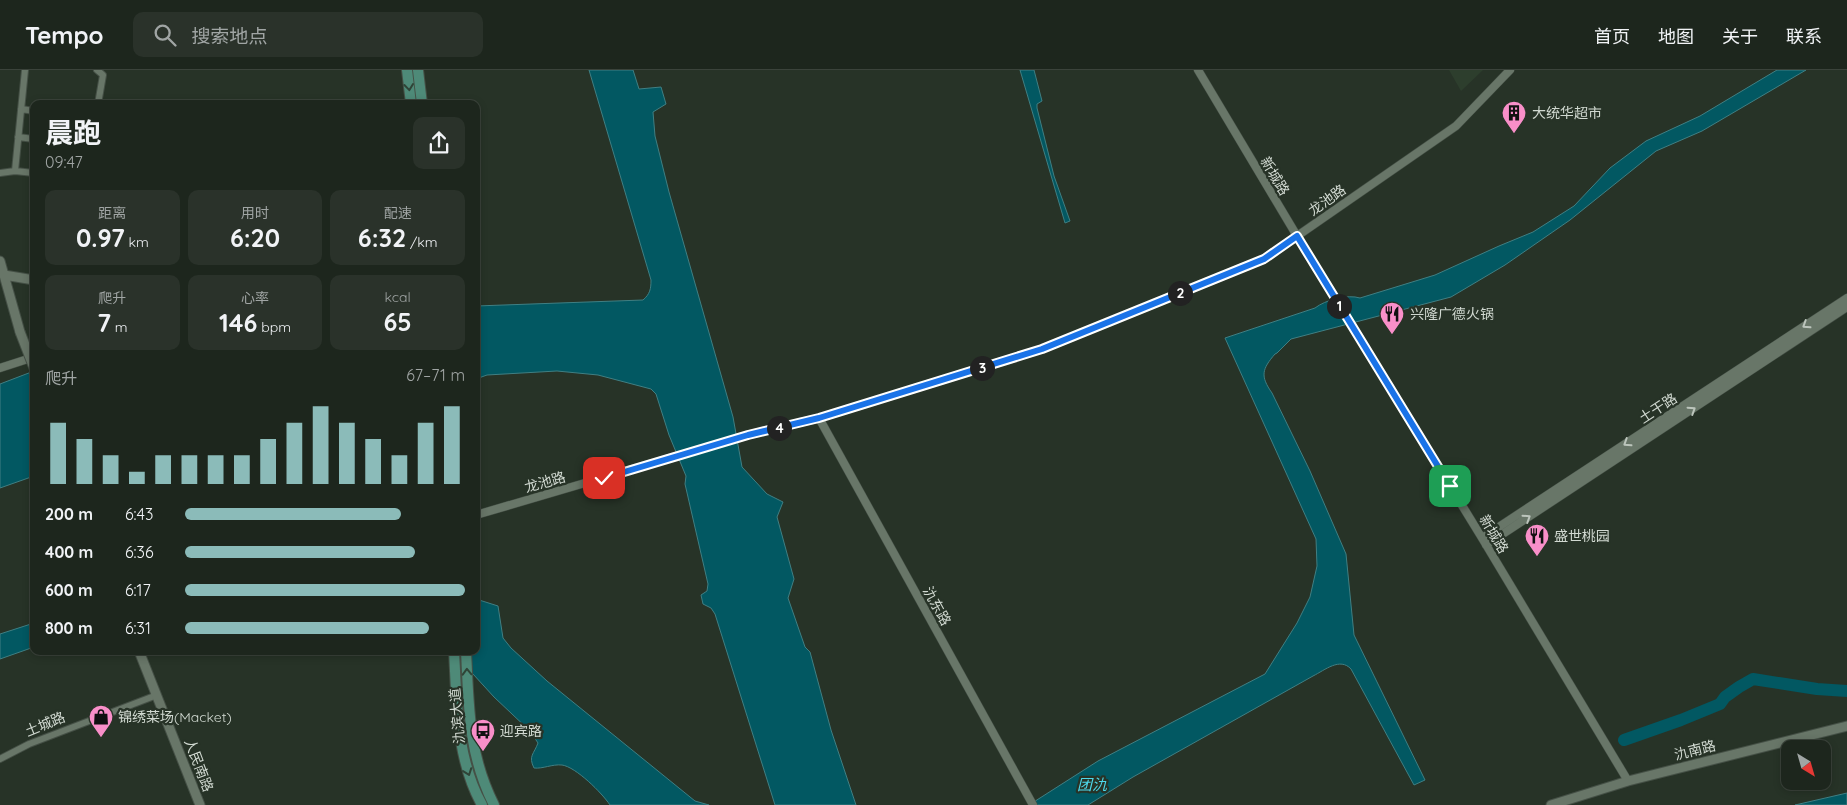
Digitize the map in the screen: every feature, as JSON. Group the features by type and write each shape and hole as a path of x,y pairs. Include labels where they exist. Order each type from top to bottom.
{"main road":[{"path":"407,70 411,100"},
{"path":"418,70 422,100"},
{"path":"0,261 4,281 30,358"},
{"path":"4,281 30,280"},
{"name":"人民南路","path":"142,655 200,805"},
{"name":"氿滨大道","path":"454,655 460,738 465,763 482,805"},
{"name":"氿滨大道","path":"466,655 469,726 485,787 494,805"},
{"name":"氿南路","path":"1551,805 1628,781 1847,726"}],"street":[{"path":"15,171 24,70"},
{"path":"97,70 103,75 99,100"},
{"name":"新城路","path":"1198,70 1628,781"},
{"name":"龙池路","path":"480,514 748,435 819,418 1042,349 1264,259 1456,126 1510,70"},
{"path":"21,109 30,110"},
{"path":"18,137 30,138"},
{"path":"0,173 15,171 30,173"},
{"name":"土干路","path":"1484,541 1847,298"},
{"name":"土干路","path":"1484,541 1847,307"},
{"path":"0,368 30,358"},
{"name":"氿东路","path":"819,418 1034,805"},
{"name":"土城路","path":"0,759 28,744 157,695"}],"shaded area":[{"path":"1449,70 1483,70 1461,91"}],"water":[{"path":"589,70 633,70 639,89 661,87 666,104 653,112 655,136 733,417 742,467 767,494 783,502 777,517 794,579 788,598 805,647 810,652 831,730 856,805 775,805 715,614 711,608 703,604 701,595 707,591 708,584 685,484 686,476 669,435 656,394 651,389 598,375 557,371 487,375 480,378 480,306 643,300 650,291 651,280"},
{"path":"1020,70 1034,70 1042,101 1037,104 1037,108 1054,176 1070,221 1065,223"},
{"name":"团氿","path":"1777,70 1806,70 1702,131 1656,151 1570,220 1505,265 1451,297 1291,339 1275,354 1265,368 1264,377 1266,382 1310,471 1346,554 1354,635 1425,780 1414,785 1351,669 1342,664 1337,664 1133,777 1088,805 1029,805 1098,761 1265,674 1297,623 1310,597 1317,566 1316,539 1225,338 1315,308 1330,300 1343,297 1360,298 1435,275 1533,232 1574,206 1610,168 1646,141 1700,116"},
{"path":"30,373 30,477 0,488 0,384"},
{"path":"480,600 498,606 503,638 511,648 547,681 695,801 709,805 610,805 588,781 568,767 558,765 534,768 532,755 538,743 530,731 494,697 456,655 480,655"},
{"path":"30,624 30,648 0,659 0,634"},
{"path":"1847,793 1847,805 1795,805"}],"waterway":[{"path":"1624,740 1720,704 1725,697 1753,679 1817,689 1847,691"}],"place":[{"name":"大统华超市","path":"1514,134"},
{"name":"兴隆广德火锅","path":"1392,335"},
{"name":"盛世桃园","path":"1537,557"},
{"name":"锦绣菜场(Macket)","path":"101,738"},
{"name":"迎宾路","path":"483,752"}],"route":[{"path":"604,478 748,435 819,418 1042,349 1264,259 1297,236 1450,486"}]}
